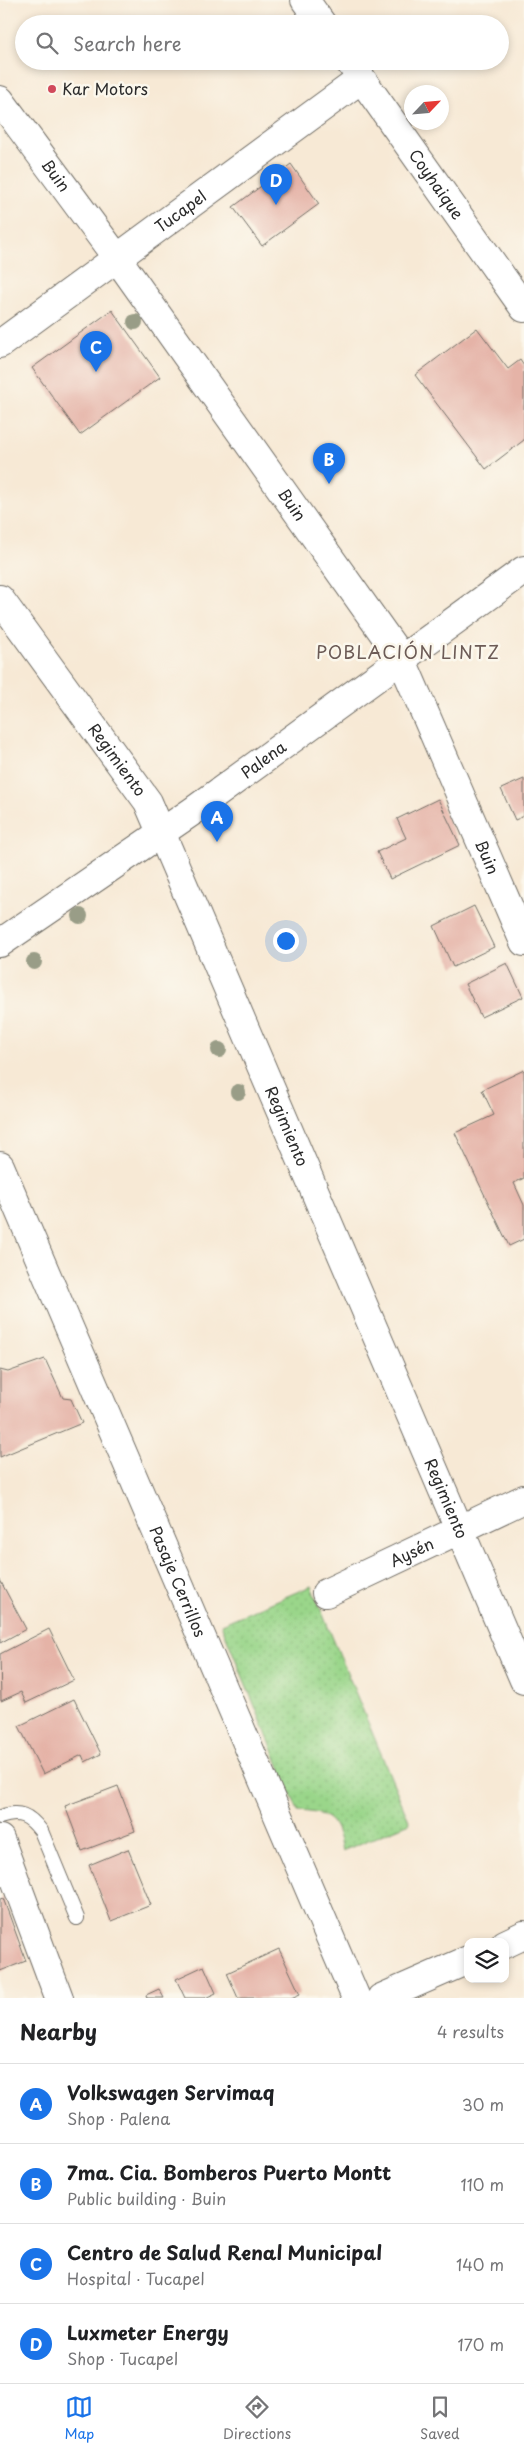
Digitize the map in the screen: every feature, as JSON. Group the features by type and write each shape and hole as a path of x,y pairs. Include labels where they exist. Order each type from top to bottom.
{"street":[{"path":"305,0 316,15"},
{"name":"Tucapel","path":"0,344 117,258 355,70"},
{"name":"Coyhaique","path":"355,70 524,308"},
{"name":"Buin","path":"0,100 117,258 401,658 524,942"},
{"name":"Palena","path":"0,943 193,811 524,570"},
{"name":"Regimiento","path":"0,599 140,789 524,1680"},
{"name":"Pasaje Cerrillos","path":"0,1166 356,1998"},
{"name":"Aysén","path":"326,1593 459,1528 524,1499"},
{"path":"0,1839 59,1998"},
{"path":"509,1942 524,1936"},
{"path":"381,1998 464,1962"}],"lane":[{"path":"0,1816 13,1812 23,1814 33,1820 41,1831 77,1918"}],"green space":[{"path":"311,1586 410,1823 342,1851 337,1832 330,1820 318,1814 298,1811 221,1624"}],"building":[{"path":"291,164 319,204 262,246 233,207"},
{"path":"112,310 160,377 80,435 32,368"},
{"path":"477,328 508,369 520,360 524,366 524,440 486,469 415,375"},
{"path":"524,779 524,816 515,820 501,789"},
{"path":"438,799 460,845 390,879 377,852 406,838 397,819"},
{"path":"474,906 494,947 453,967 434,926"},
{"path":"507,963 523,997 481,1017 465,984"},
{"path":"524,1070 524,1178 514,1183 524,1205 524,1239 509,1246 455,1133 494,1115 482,1090"},
{"path":"45,1359 63,1398 71,1399 82,1423 0,1457 0,1370 8,1372"},
{"path":"0,1580 26,1629 0,1643"},
{"path":"49,1629 74,1680 26,1703 21,1692 1,1701 0,1654"},
{"path":"74,1699 101,1754 85,1762 82,1755 43,1774 19,1726"},
{"path":"118,1786 135,1831 82,1851 65,1806"},
{"path":"128,1849 151,1905 111,1921 89,1865"},
{"path":"3,1898 26,1961 0,1971 0,1899"},
{"path":"279,1949 300,1994 291,1998 238,1998 227,1973"},
{"path":"204,1966 216,1993 205,1998 185,1998 176,1979"},
{"path":"159,1989 164,1998 147,1998 146,1995"}],"place":[{"name":"Kar Motors","path":"52,89"},
{"name":"Luxmeter Energy","path":"276,205"},
{"name":"Centro de Salud Renal Municipal","path":"96,372"},
{"name":"7ma. Cia. Bomberos Puerto Montt","path":"329,484"},
{"name":"Volkswagen Servimaq","path":"217,842"}],"district":[{"name":"POBLACIÓN LINTZ","path":"408,653"}]}
